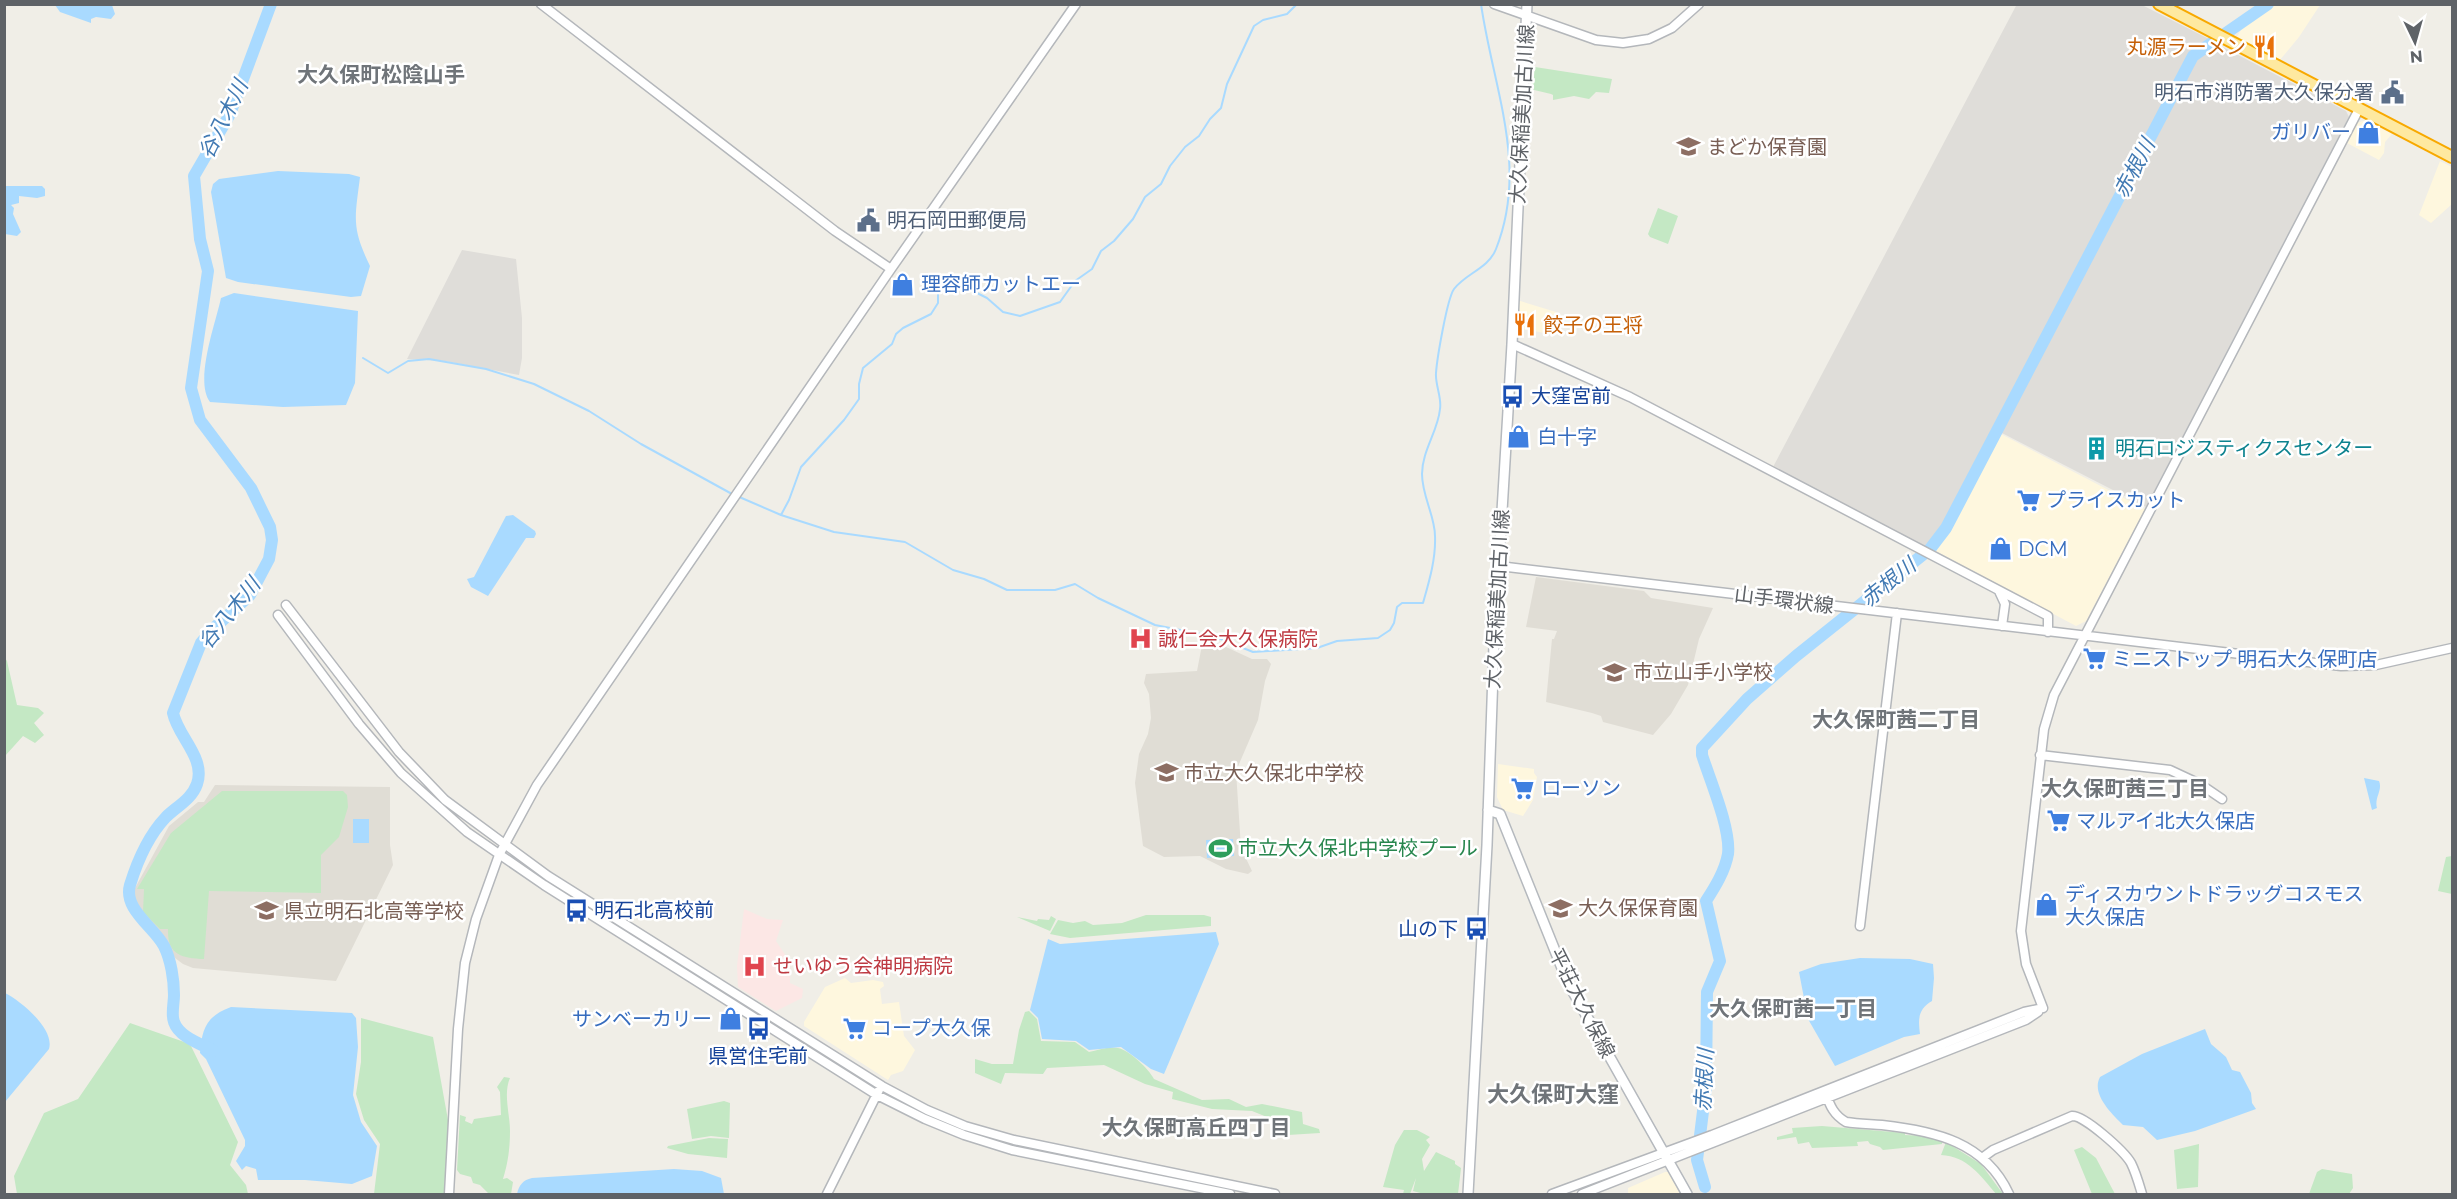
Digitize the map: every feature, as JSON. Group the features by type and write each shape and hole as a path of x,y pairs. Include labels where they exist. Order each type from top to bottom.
{"highway":[{"path":"2159,4 2452,157"}],"main road":[{"name":"大久保稲美加古川線","path":"1468,1194 1512,344 1527,4"},
{"name":"平荘大久保線","path":"1488,810 1500,814 1568,984 1687,1194"}],"street":[{"path":"541,4 836,231 891,269"},
{"path":"449,1194 458,1029 465,963 476,919 503,845 537,785 1076,4"},
{"path":"1494,4 1596,40 1623,43 1649,39 1672,28 1699,4"},
{"path":"1582,1194 1826,1095 2026,1020 2043,1008 2026,964 2021,931 2040,755 2044,729 2054,694 2359,109"},
{"path":"1512,344 1630,397 2048,616 2048,632"},
{"name":"山手環状線","path":"1499,566 2341,666 2376,665 2452,648"},
{"path":"1998,590 2005,604 2002,626"},
{"path":"286,605 411,766 445,800 548,876 882,1086 946,1118 1004,1138 1186,1186 1275,1194"},
{"path":"1860,926 1898,614"},
{"path":"278,615 359,724 401,773 442,812 499,855 877,1095 964,1135 1012,1150 1230,1194"},
{"path":"2040,755 2170,770 2200,784 2222,799"},
{"path":"827,1194 882,1086"},
{"path":"1826,1095 1839,1118 1845,1122 1939,1134 1968,1147 1982,1158 2009,1194"},
{"path":"1982,1158 1993,1150 2072,1116 2078,1116 2106,1137 2130,1161 2142,1194"},
{"path":"1552,1194 1666,1158"}],"shaded area":[{"path":"2017,4 2142,5 2211,40 2192,54 1930,549 1773,467"},
{"path":"2274,5 2320,5 2299,37 2280,60 2237,37 2243,26"},
{"path":"2217,44 2346,111 2349,117 2146,507 2000,432 2187,73 2199,56"},
{"path":"2366,120 2392,134 2385,142 2384,153 2379,160 2347,143 2357,123"},
{"path":"2440,161 2452,167 2452,204 2431,223 2419,215"},
{"path":"462,250 516,259 522,318 522,358 519,375 445,361 407,359"},
{"path":"1517,300 1556,312 1550,334 1517,328"},
{"path":"1999,433 2145,509 2086,621 2076,626 1932,549 1939,544"},
{"path":"1536,577 1644,591 1651,598 1713,608 1699,639 1688,685 1671,714 1653,735 1603,722 1601,716 1592,713 1546,702 1552,639 1557,631 1526,627"},
{"path":"1207,643 1226,647 1252,659 1267,659 1271,664 1265,681 1258,720 1236,771 1241,848 1252,871 1248,874 1226,869 1200,856 1164,857 1143,846 1135,783 1139,754 1148,734 1151,718 1149,694 1144,683 1146,674 1197,671 1202,645"},
{"path":"1498,764 1534,769 1537,777 1533,800 1523,816 1503,810 1497,797"},
{"path":"215,785 390,787 390,845 393,865 336,981 193,968 175,958 162,936 150,925 134,903 135,888 169,826 198,802 204,802"},
{"path":"744,909 767,919 783,920 776,941 790,962 790,983 803,989 802,998 776,1011 738,987 737,966"},
{"path":"845,978 851,983 873,980 883,982 884,986 880,989 882,1004 899,1002 904,1036 915,1050 903,1071 891,1075 888,1080 804,1026 804,1022 825,987"},
{"path":"1668,1172 1680,1194 1628,1194 1628,1188"}],"green space":[{"path":"1532,68 1612,79 1609,93 1596,92 1589,99 1574,96 1553,100 1551,94 1530,89"},
{"path":"1658,208 1678,216 1668,244 1648,234"},
{"path":"5,658 17,705 38,708 44,713 34,723 44,735 35,743 23,736 5,756"},
{"path":"222,791 343,791 347,795 348,807 339,837 321,855 321,893 209,891 204,959 189,958 173,950 168,938 168,929 160,929 143,912 144,889 137,889 171,833"},
{"path":"2452,856 2452,894 2438,891 2446,857"},
{"path":"1146,915 1204,915 1211,917 1211,926 1070,938 1050,934 1058,920 1073,923 1085,921 1093,925 1122,923"},
{"path":"1051,916 1056,919 1050,931 1017,917 1037,921 1038,919 1049,920"},
{"path":"1029,1011 1037,1019 1041,1041 1075,1042 1089,1052 1107,1048 1122,1049 1138,1060 1154,1079 1202,1100 1229,1099 1246,1107 1262,1104 1302,1112 1303,1124 1319,1129 1320,1133 1288,1135 1289,1126 1252,1111 1212,1109 1172,1099 1173,1092 1145,1084 1104,1065 1047,1068 1043,1074 1005,1073 1001,1084 975,1073 975,1059 992,1064 1013,1064 1019,1030 1025,1012"},
{"path":"361,1018 433,1037 448,1120 454,1194 374,1194 380,1144 364,1120 356,1094 361,1062"},
{"path":"130,1023 190,1044 238,1142 230,1165 246,1185 248,1194 17,1194 14,1176 44,1113 78,1099"},
{"path":"504,1077 510,1078 507,1097 510,1131 503,1179 507,1178 513,1182 511,1194 489,1194 480,1185 473,1183 471,1177 460,1174 457,1170 460,1115 466,1117 465,1121 472,1124 474,1119 501,1115 500,1092 497,1087"},
{"path":"724,1101 730,1103 729,1138 711,1136 692,1139 687,1109"},
{"path":"1822,1126 1927,1136 1942,1140 1942,1144 1883,1150 1868,1141 1857,1142 1858,1146 1812,1148 1809,1142 1798,1144 1796,1137 1777,1140 1777,1137 1793,1133 1792,1128"},
{"path":"1404,1130 1417,1130 1430,1137 1426,1140 1430,1145 1422,1159 1424,1171 1436,1152 1455,1161 1455,1164 1461,1168 1458,1194 1424,1194 1413,1191 1416,1178 1410,1194 1403,1194 1404,1190 1383,1187 1395,1145"},
{"path":"709,1138 728,1139 727,1158 688,1154 667,1148 668,1146"},
{"path":"1946,1142 1981,1164 2003,1194 1996,1194 1966,1163 1941,1155"},
{"path":"2199,1144 2198,1187 2177,1189 2174,1150"},
{"path":"2082,1147 2096,1158 2115,1194 2092,1194 2074,1150"},
{"path":"2322,1169 2352,1174 2353,1188 2349,1194 2309,1194 2317,1172"}],"water":[{"path":"55,5 112,5 115,14 111,19 96,17 91,19 91,23 60,12"},
{"path":"278,171 349,174 360,177 357,232 370,266 361,296 351,297 238,282 226,278 211,192 213,184 219,179"},
{"path":"4,186 42,186 45,189 45,196 37,198 19,196 19,203 11,205 21,232 17,236 5,234"},
{"path":"234,293 358,311 355,383 346,405 283,407 210,402 204,380 208,351 221,298"},
{"path":"513,515 536,534 534,538 526,538 488,596 471,587 467,579 474,577 506,516"},
{"path":"2364,778 2379,781 2380,784 2377,808 2372,810"},
{"path":"353,819 369,819 369,843 353,843"},
{"name":"市立大久保北中学校プール","path":"1233,839 1234,856 1207,858 1206,840"},
{"path":"1216,932 1219,944 1164,1074 1151,1069 1121,1047 1089,1050 1076,1041 1042,1039 1038,1018 1030,1010 1048,939 1060,944"},
{"path":"1860,958 1910,959 1933,964 1932,1001 1924,1007 1920,1015 1920,1034 1904,1037 1835,1066 1808,1019 1799,972 1821,964"},
{"path":"5,993 35,1016 47,1033 49,1049 5,1102"},
{"path":"231,1007 352,1013 356,1018 358,1047 353,1095 361,1122 377,1146 372,1176 352,1184 305,1180 258,1180 256,1169 246,1166 242,1170 236,1161 245,1146 245,1140 206,1059 200,1053 202,1037 207,1024 216,1015"},
{"path":"2205,1029 2211,1044 2226,1057 2232,1070 2240,1072 2256,1109 2195,1131 2157,1140 2143,1127 2123,1125 2108,1109 2100,1096 2098,1083 2100,1077 2142,1054"},
{"path":"674,1169 702,1171 721,1178 724,1194 517,1194 522,1183 532,1178"}],"waterway":[{"name":"谷八木川","path":"214,1051 181,1032 174,1022 173,977 164,946 135,910 129,894 136,867 149,840 160,824 191,794 197,784 199,774 195,756 173,713 201,643 250,595 269,559 272,540 270,527 251,488 200,420 191,388 208,271 200,239 194,176 230,114 271,4"},
{"path":"781,515 801,467 844,420 859,399 859,384 863,368 892,344 896,334 903,328 931,314 938,303 938,289 947,285 973,291 987,298 1003,312 1020,316 1060,302 1075,281 1092,269 1101,251 1114,241 1133,219 1145,197 1161,184 1170,166 1185,147 1199,136 1210,119 1221,108 1227,84 1254,26 1263,20 1287,14 1297,4"},
{"path":"737,496 781,515 834,532 905,542 953,570 984,579 1007,590 1055,590 1075,584 1098,598 1155,625 1216,637 1253,652 1317,648 1337,641 1378,638 1390,630 1397,607 1402,603 1423,603 1430,579 1435,536 1422,474 1425,457 1439,417 1440,400 1436,373 1445,316 1454,289 1492,256 1505,218 1509,188 1509,157 1500,97 1481,4"},
{"name":"赤根川","path":"1705,1187 1697,1160 1706,1087 1707,992 1720,961 1706,901 1725,867 1728,844 1723,818 1702,755 1702,748 1747,699 1796,656 1930,549 1946,528 2193,56 2268,4"},
{"path":"363,358 388,373 408,361 429,359 486,369 534,384 589,411 641,444 732,494"}],"place":[{"name":"丸源ラーメン","path":"2264,47"},
{"name":"明石市消防署大久保分署","path":"2392,92"},
{"name":"ガリバー","path":"2369,132"},
{"name":"まどか保育園","path":"1689,147"},
{"name":"明石岡田郵便局","path":"869,220"},
{"name":"理容師カットエー","path":"903,284"},
{"name":"餃子の王将","path":"1525,325"},
{"name":"大窪宮前","path":"1513,396"},
{"name":"白十字","path":"1519,437"},
{"name":"明石ロジスティクスセンター","path":"2097,448"},
{"name":"プライスカット","path":"2028,500"},
{"name":"DCM","path":"2000,549"},
{"name":"誠仁会大久保病院","path":"1140,639"},
{"name":"ミニストップ 明石大久保町店","path":"2094,659"},
{"name":"市立山手小学校","path":"1615,672"},
{"name":"市立大久保北中学校","path":"1166,773"},
{"name":"ローソン","path":"1523,788"},
{"name":"マルアイ北大久保店","path":"2058,821"},
{"name":"市立大久保北中学校プール","path":"1220,848"},
{"name":"ディスカウントドラッグコスモス 大久保店","path":"2047,905"},
{"name":"大久保保育園","path":"1560,908"},
{"name":"明石北高校前","path":"576,910"},
{"name":"県立明石北高等学校","path":"266,911"},
{"name":"山の下","path":"1476,929"},
{"name":"せいゆう会神明病院","path":"755,966"},
{"name":"サンベーカリー","path":"730,1019"},
{"name":"県営住宅前","path":"758,1028"},
{"name":"コープ大久保","path":"854,1028"}],"district":[{"name":"大久保町松陰山手","path":"381,74"},
{"name":"大久保町茜二丁目","path":"1896,719"},
{"name":"大久保町茜三丁目","path":"2125,788"},
{"name":"大久保町茜一丁目","path":"1793,1008"},
{"name":"大久保町大窪","path":"1553,1094"},
{"name":"大久保町高丘四丁目","path":"1196,1127"}]}
